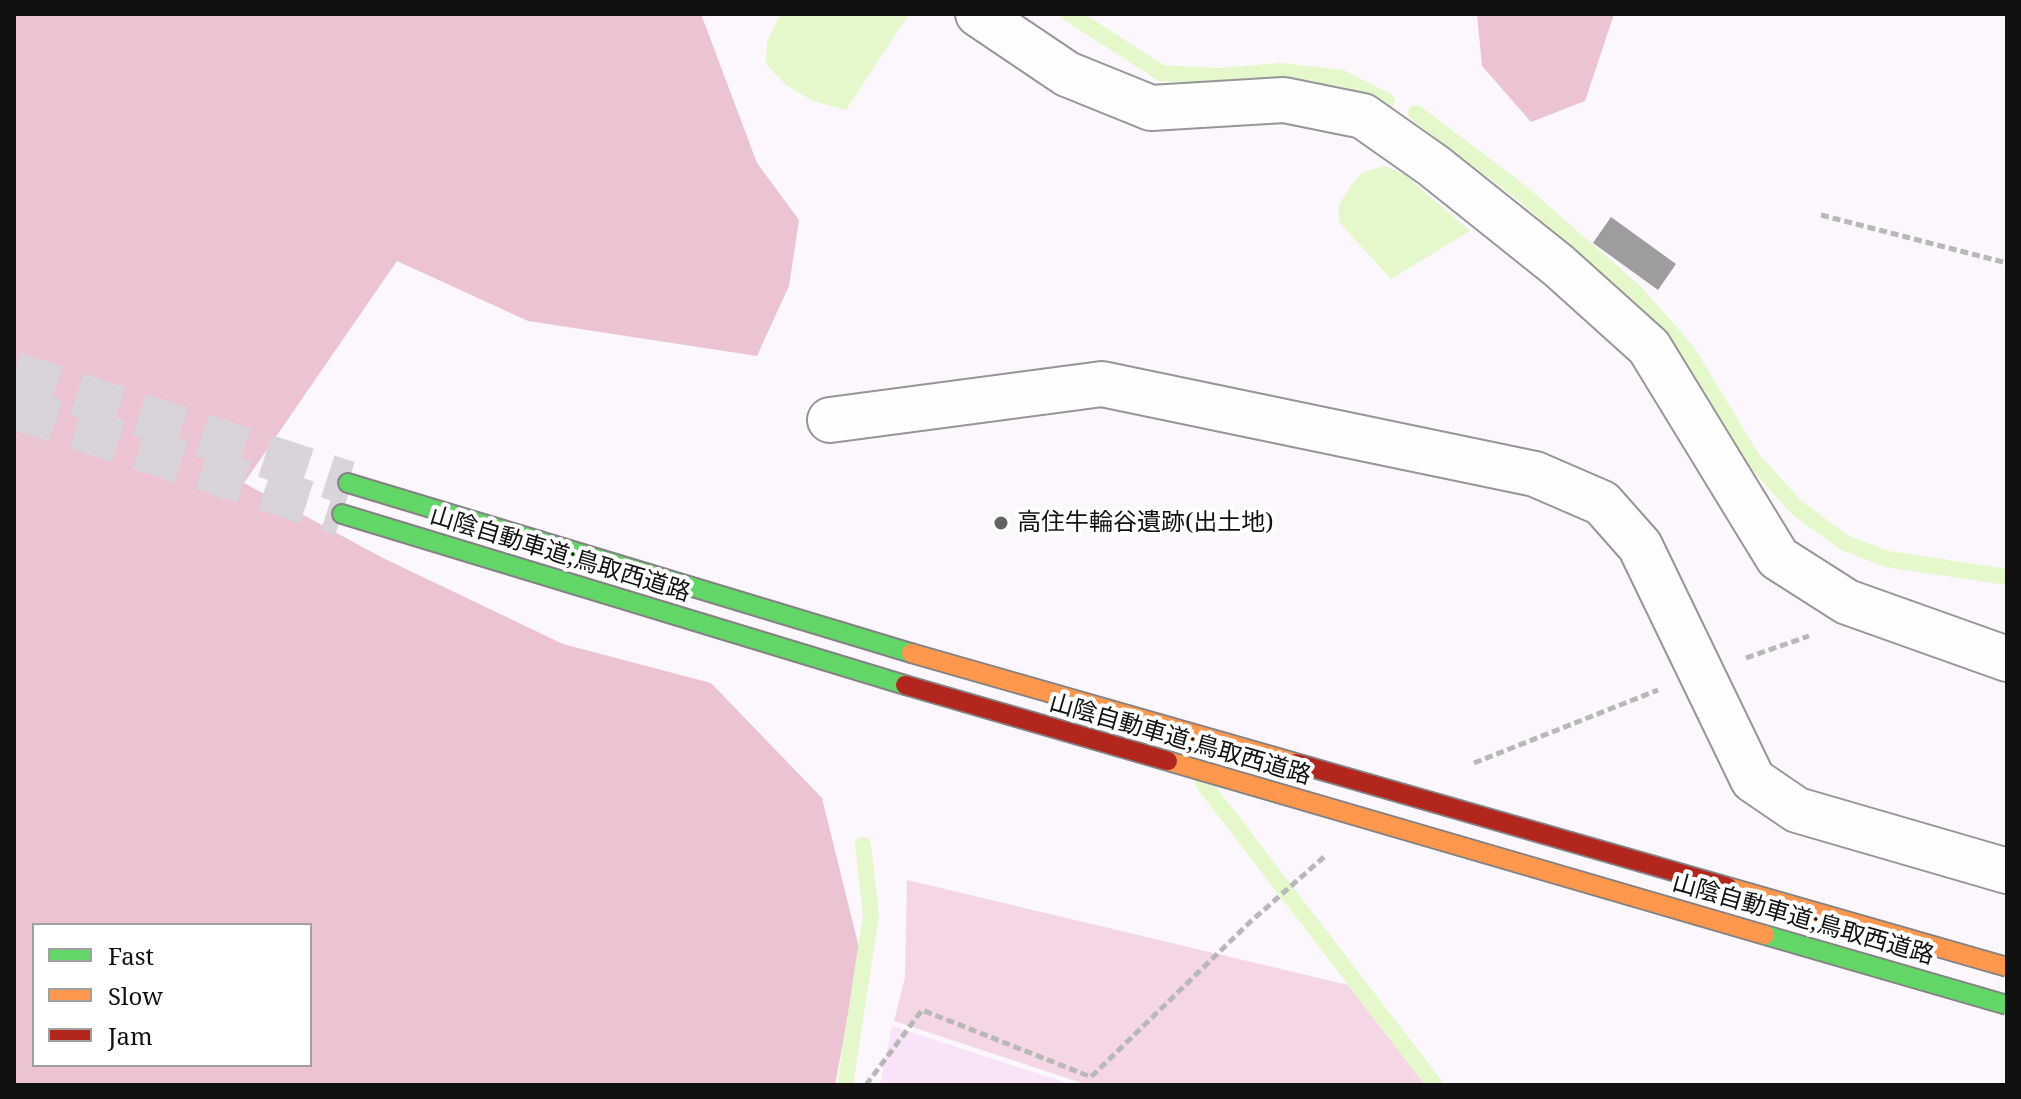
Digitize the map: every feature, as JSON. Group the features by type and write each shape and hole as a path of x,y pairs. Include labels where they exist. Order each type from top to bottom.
{"highway":[{"name":"山陰自動車道;鳥取西道路","path":"348,483 911,653 2007,967"},
{"name":"山陰自動車道;鳥取西道路","path":"342,514 905,685 2007,1005"}],"street":[{"path":"978,14 1067,74 1151,108 1284,100 1363,116 1434,166 1559,266 1649,347 1778,558 1847,602 2007,659"},
{"path":"830,420 1102,384 1535,474 1602,503 1640,546 1753,780 1797,810 2007,871"}],"path":[{"path":"1821,215 2007,263"}],"shaded area":[{"path":"14,14 701,14 757,163 799,220 789,286 757,356 528,321 397,261 244,483 383,558 563,644 711,683 822,798 860,952 835,1085 14,1085"},
{"path":"780,14 909,14 846,110 813,101 786,85 766,64 767,42"},
{"path":"1477,14 1614,14 1585,101 1531,122 1482,66"},
{"path":"1384,166 1404,174 1470,231 1391,279 1339,222 1339,205 1351,185 1363,172"},
{"path":"907,880 1348,985 1425,1085 1088,1085 894,1021 905,977"},
{"path":"892,1026 1073,1085 880,1085"}],"building":[{"path":"1611,217 1676,264 1658,290 1593,243"}],"waterway":[{"path":"1070,14 1161,73 1219,76 1280,71 1342,78 1387,101"},
{"path":"1416,113 1523,194 1635,292 1687,351 1751,457 1797,508 1845,543 1887,559 2007,577"},
{"path":"1203,783 1435,1085"},
{"path":"845,1085 871,915 863,845"}],"tunnel":[{"path":"14,374 348,483"},
{"path":"14,407 342,514"}],"traffic: fast":[{"path":"348,483 911,653"},
{"path":"342,514 905,685"},
{"path":"1765,935 2007,1005"}],"traffic: slow":[{"path":"911,653 1296,763"},
{"path":"1168,761 1765,935"},
{"path":"1728,887 2007,967"}],"traffic: jam":[{"path":"905,685 1168,761"},
{"path":"1296,763 1728,887"}],"place":[{"name":"高住牛輪谷遺跡(出土地)","path":"1001,523"}]}
